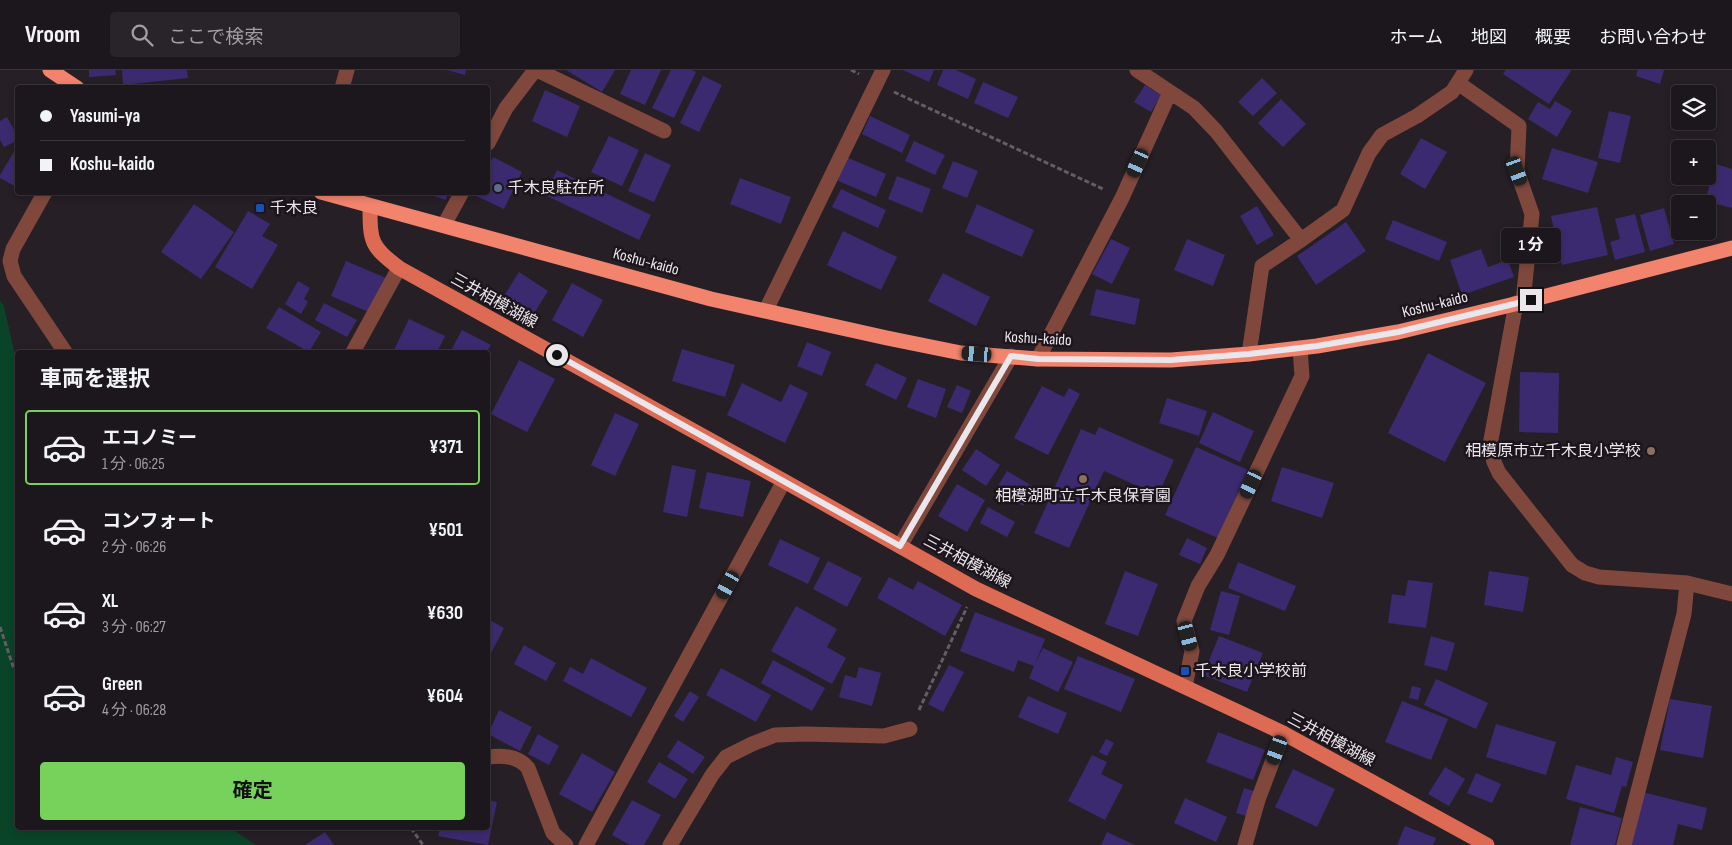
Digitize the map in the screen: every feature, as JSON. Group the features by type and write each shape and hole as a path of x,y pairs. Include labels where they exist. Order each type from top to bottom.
{"highway":[{"path":"50,70 70,80"},
{"name":"Koshu-kaido","path":"331,195 712,299 961,353 1038,359 1171,360 1300,348 1398,332 1520,303 1732,248"}],"main road":[{"name":"三井相模湖線","path":"370,207 370,234 379,252 399,268 976,589 1283,733 1487,845"}],"street":[{"path":"343,85 348,70"},
{"path":"490,139 506,108 536,70 664,131"},
{"path":"1137,70 1194,108 1216,131 1301,240"},
{"path":"1249,354 1262,266 1343,210 1369,153 1382,136 1417,116 1452,92 1466,70"},
{"path":"766,310 880,77"},
{"path":"1458,83 1519,126 1517,171 1532,214 1520,303 1490,446 1499,473 1572,565 1585,573 1599,577 1687,583 1732,594"},
{"path":"1038,359 1122,198 1170,92"},
{"path":"43,195 13,249 10,261 14,276 64,350"},
{"path":"444,225 460,195"},
{"path":"354,350 399,268"},
{"path":"1185,687 1192,651 1184,621 1198,586 1217,555 1302,376 1300,348"},
{"path":"900,546 1011,356"},
{"path":"586,845 784,481"},
{"path":"1624,845 1684,614 1687,583"},
{"path":"670,845 712,775 726,756 775,736 805,734 884,736 910,729"},
{"path":"1245,845 1258,800 1283,733"},
{"path":"490,756 503,755 524,764 528,768 553,833 566,845"}],"path":[{"path":"851,70 880,77 1122,198"},
{"path":"910,729 976,589"},
{"path":"0,627 15,670"},
{"path":"412,830 423,845"}],"green space":[{"path":"0,301 4,306 15,356 15,830 233,830 256,845 0,845"}],"building":[{"path":"89,70 115,70 116,75 89,77"},
{"path":"122,70 187,70 188,78 123,85"},
{"path":"447,70 466,70 465,75"},
{"path":"566,70 615,70 602,92"},
{"path":"631,70 661,70 645,105 620,94"},
{"path":"671,70 691,70 696,72 674,118 652,108"},
{"path":"903,70 934,70 929,82"},
{"path":"943,70 956,70 976,79 968,99 937,85"},
{"path":"1506,70 1571,71 1549,104 1503,74"},
{"path":"1638,70 1664,70 1660,84 1636,76"},
{"path":"703,76 722,85 699,132 680,123"},
{"path":"1262,78 1277,93 1253,116 1238,102"},
{"path":"983,82 1018,97 1008,118 974,103"},
{"path":"1145,85 1161,95 1151,112 1134,102"},
{"path":"545,90 580,106 567,137 532,121"},
{"path":"1281,99 1306,124 1283,147 1258,123"},
{"path":"1555,101 1572,111 1557,137 1528,119 1538,102 1550,109"},
{"path":"1609,111 1631,116 1620,163 1598,158"},
{"path":"870,116 910,135 902,153 862,134"},
{"path":"7,117 15,132 15,142 4,147 0,140 0,121"},
{"path":"609,136 639,150 622,186 591,172"},
{"path":"1421,138 1447,152 1425,189 1400,174"},
{"path":"914,141 945,155 935,175 905,161"},
{"path":"1552,148 1598,162 1588,193 1542,179"},
{"path":"15,150 15,186 0,178"},
{"path":"645,153 671,165 654,202 628,191"},
{"path":"493,157 522,172 504,209 474,195 490,195 490,164"},
{"path":"846,157 886,174 876,197 836,180"},
{"path":"953,161 978,171 967,198 942,188"},
{"path":"1716,164 1732,169 1732,208 1716,204 1716,195 1707,195 1710,185 1716,185"},
{"path":"557,170 651,215 639,240 545,195"},
{"path":"897,176 931,189 922,213 888,199"},
{"path":"740,178 791,197 781,224 730,204"},
{"path":"841,189 886,210 878,228 832,207"},
{"path":"431,195 447,195 446,200"},
{"path":"194,204 234,232 201,279 161,252"},
{"path":"977,204 1034,230 1022,257 965,232"},
{"path":"1257,206 1274,235 1257,245 1240,216"},
{"path":"1597,207 1608,255 1562,265 1551,216"},
{"path":"1664,208 1671,240 1673,240 1674,244 1650,251 1640,215"},
{"path":"248,211 270,224 262,236 278,245 252,289 215,267"},
{"path":"1635,214 1645,252 1615,260 1610,242 1620,239 1615,219"},
{"path":"1393,220 1447,242 1439,261 1385,239"},
{"path":"1346,222 1366,251 1316,285 1297,256"},
{"path":"843,231 897,257 881,290 827,265"},
{"path":"1111,239 1130,248 1112,284 1092,274"},
{"path":"1187,239 1225,255 1213,286 1174,270"},
{"path":"1481,249 1488,267 1508,260 1514,277 1462,295 1450,260"},
{"path":"346,261 386,278 371,313 331,296"},
{"path":"519,272 548,291 533,315 504,296"},
{"path":"943,273 990,297 976,326 928,301"},
{"path":"298,281 310,288 304,299 308,302 301,314 285,304"},
{"path":"572,283 603,300 583,337 552,320"},
{"path":"1096,289 1140,299 1135,325 1090,315"},
{"path":"324,303 357,320 347,337 315,320"},
{"path":"279,307 321,332 310,350 305,350 266,328"},
{"path":"409,319 445,336 438,350 394,350"},
{"path":"462,330 491,345 487,350 451,350"},
{"path":"807,342 831,352 822,376 797,366"},
{"path":"682,349 735,365 725,397 672,381"},
{"path":"1428,353 1486,383 1445,462 1388,433"},
{"path":"519,360 555,379 527,432 491,414"},
{"path":"876,363 907,378 896,400 865,385"},
{"path":"1520,372 1559,373 1558,433 1519,432"},
{"path":"918,379 946,389 936,418 907,407"},
{"path":"742,383 781,402 790,384 808,393 785,443 727,415"},
{"path":"957,385 971,391 962,413 947,407"},
{"path":"1042,386 1064,397 1069,388 1080,394 1048,455 1014,438"},
{"path":"1167,398 1207,411 1199,436 1159,423"},
{"path":"1213,412 1254,431 1240,462 1199,443"},
{"path":"615,413 639,424 615,476 591,465"},
{"path":"1099,427 1174,460 1158,495 1104,471 1069,548 1034,533 1081,429 1095,435"},
{"path":"1196,447 1248,470 1218,538 1165,515"},
{"path":"976,449 1000,465 986,486 962,470"},
{"path":"672,465 696,470 687,517 663,512"},
{"path":"1282,467 1334,483 1322,518 1271,501"},
{"path":"1007,471 1034,487 1023,506 996,489"},
{"path":"707,472 751,481 743,517 699,508"},
{"path":"957,484 985,500 967,532 938,516"},
{"path":"988,507 1015,522 1007,537 980,523"},
{"path":"1187,538 1207,548 1200,564 1179,555"},
{"path":"780,539 820,558 808,584 768,565"},
{"path":"828,561 862,578 847,607 813,589"},
{"path":"1238,562 1296,586 1285,611 1228,588"},
{"path":"1125,571 1158,584 1138,636 1105,624"},
{"path":"1489,571 1529,577 1523,612 1484,605"},
{"path":"889,577 913,590 918,581 962,605 945,636 877,598"},
{"path":"1408,580 1433,583 1426,628 1388,623 1392,594 1405,596"},
{"path":"1221,591 1240,596 1229,635 1210,630"},
{"path":"796,606 837,629 827,647 846,658 832,684 771,651"},
{"path":"975,612 1045,639 1035,664 1043,648 1073,662 1058,692 1029,678 1034,666 1018,660 1014,672 960,651"},
{"path":"490,620 504,628 490,655"},
{"path":"1219,636 1263,653 1247,692 1203,675"},
{"path":"1431,636 1455,643 1447,671 1424,665"},
{"path":"524,645 556,663 546,681 514,664"},
{"path":"1078,656 1135,679 1121,712 1064,689"},
{"path":"591,658 647,688 631,717 563,681 570,667 583,674"},
{"path":"773,660 825,688 812,711 761,683"},
{"path":"949,665 964,672 943,712 928,704"},
{"path":"859,667 881,673 872,706 839,697 845,675 856,678"},
{"path":"721,668 771,695 756,722 706,695"},
{"path":"1436,679 1488,703 1476,729 1424,705"},
{"path":"1412,686 1421,688 1418,700 1409,698"},
{"path":"690,691 699,697 683,722 674,716"},
{"path":"1028,696 1067,713 1058,734 1018,717"},
{"path":"1670,699 1712,706 1703,758 1660,750"},
{"path":"1402,701 1448,719 1431,760 1385,742"},
{"path":"499,710 532,727 520,751 490,735 490,730"},
{"path":"1496,724 1556,742 1546,775 1486,757"},
{"path":"1218,732 1265,750 1253,780 1206,762"},
{"path":"538,734 559,746 549,765 528,754"},
{"path":"1106,739 1114,743 1107,756 1099,752"},
{"path":"678,740 705,757 693,774 667,757"},
{"path":"582,753 615,772 592,812 559,794"},
{"path":"1092,755 1107,762 1101,774 1123,785 1105,820 1068,801"},
{"path":"1616,757 1633,762 1626,787 1622,786 1614,813 1566,799 1576,765 1611,775"},
{"path":"659,762 688,779 675,799 647,782"},
{"path":"1445,767 1465,779 1449,806 1428,794"},
{"path":"1293,769 1335,789 1317,827 1275,807"},
{"path":"1476,773 1501,784 1492,803 1467,793"},
{"path":"1244,788 1257,792 1250,817 1236,813"},
{"path":"1642,792 1707,808 1702,830 1678,824 1673,845 1629,845"},
{"path":"1185,798 1227,817 1216,842 1174,823"},
{"path":"490,800 497,802 488,845 438,836 440,830 490,830"},
{"path":"632,800 661,815 644,845 630,845 612,835"},
{"path":"1580,807 1622,818 1615,845 1570,845"},
{"path":"1405,826 1436,838 1433,845 1397,845"},
{"path":"325,832 334,845 305,845"},
{"path":"1107,832 1135,845 1101,845"}],"place":[{"name":"千木良駐在所","path":"498,188"},
{"name":"千木良","path":"260,208"},
{"name":"相模原市立千木良小学校","path":"1651,451"},
{"name":"相模湖町立千木良保育園","path":"1083,479"},
{"name":"千木良小学校前","path":"1185,671"}],"route":[{"path":"557,355 900,546 1011,356 1038,359 1171,360 1249,354 1317,346 1398,332 1531,300"}]}
